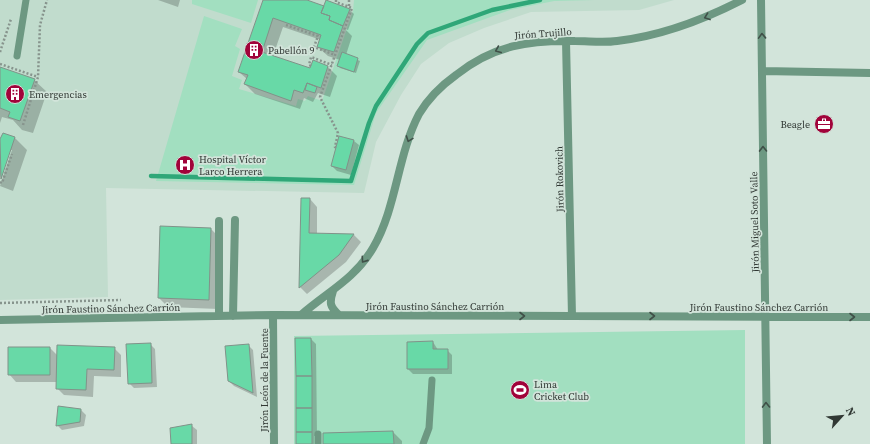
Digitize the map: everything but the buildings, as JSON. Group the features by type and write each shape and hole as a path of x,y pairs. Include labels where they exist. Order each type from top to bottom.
{"street":[{"name":"Jirón Trujillo","path":"301,315 317,301 333,291 364,262 379,236 407,144 420,114 434,95 457,74 499,49 525,43 615,41 654,36 716,14 742,0"},
{"name":"Jirón Miguel Soto Valle","path":"761,0 767,444"},
{"name":"Jirón Rokovich","path":"566,41 572,316"},
{"path":"763,71 870,73"},
{"path":"233,316 235,220"},
{"path":"219,221 219,316"},
{"path":"333,291 330,301 331,308 339,315"},
{"name":"Jirón Faustino Sánchez Carrión","path":"0,320 273,315 870,317"},
{"name":"Jirón León de la Fuente","path":"273,315 274,444"}],"lane":[{"path":"17,56 26,0"},
{"path":"423,444 429,428 432,380"},
{"path":"318,434 318,444"}],"path":[{"path":"23,125 38,77 40,25 47,0"},
{"path":"336,0 336,2 349,6"},
{"path":"336,147 338,133 320,97 352,8 349,6 349,0"},
{"path":"286,25 319,36 314,47 335,55"},
{"path":"0,52 8,28"},
{"path":"311,66 308,65 311,57 332,65"},
{"path":"0,64 38,77"},
{"path":"0,182 2,183 12,154"},
{"path":"0,303 121,300"}],"shaded area":[{"name":"Hospital Víctor Larco Herrera","path":"0,0 674,0 639,10 531,12 484,28 449,43 421,64 401,95 376,142 364,193 106,188 108,297 0,300"}],"green space":[{"path":"192,0 258,0 251,23 192,4"},
{"path":"354,0 595,0 554,1 510,10 427,40 376,113 354,185 156,181 204,16 242,29 235,46 240,49 232,76 242,80 239,89 296,106 298,99 305,101 308,96 322,101 353,11"},
{"name":"Lima Cricket Club","path":"745,330 745,444 294,444 294,336"}],"waterway":[{"path":"151,176 351,181 369,123 376,106 417,44 428,33 492,10 540,0"}],"place":[{"name":"Pabellón 9","path":"254,50"},
{"name":"Emergencias","path":"15,94"},
{"name":"Beagle","path":"824,124"},
{"name":"Hospital Víctor Larco Herrera","path":"185,165"},
{"name":"Lima Cricket Club","path":"520,390"}]}
